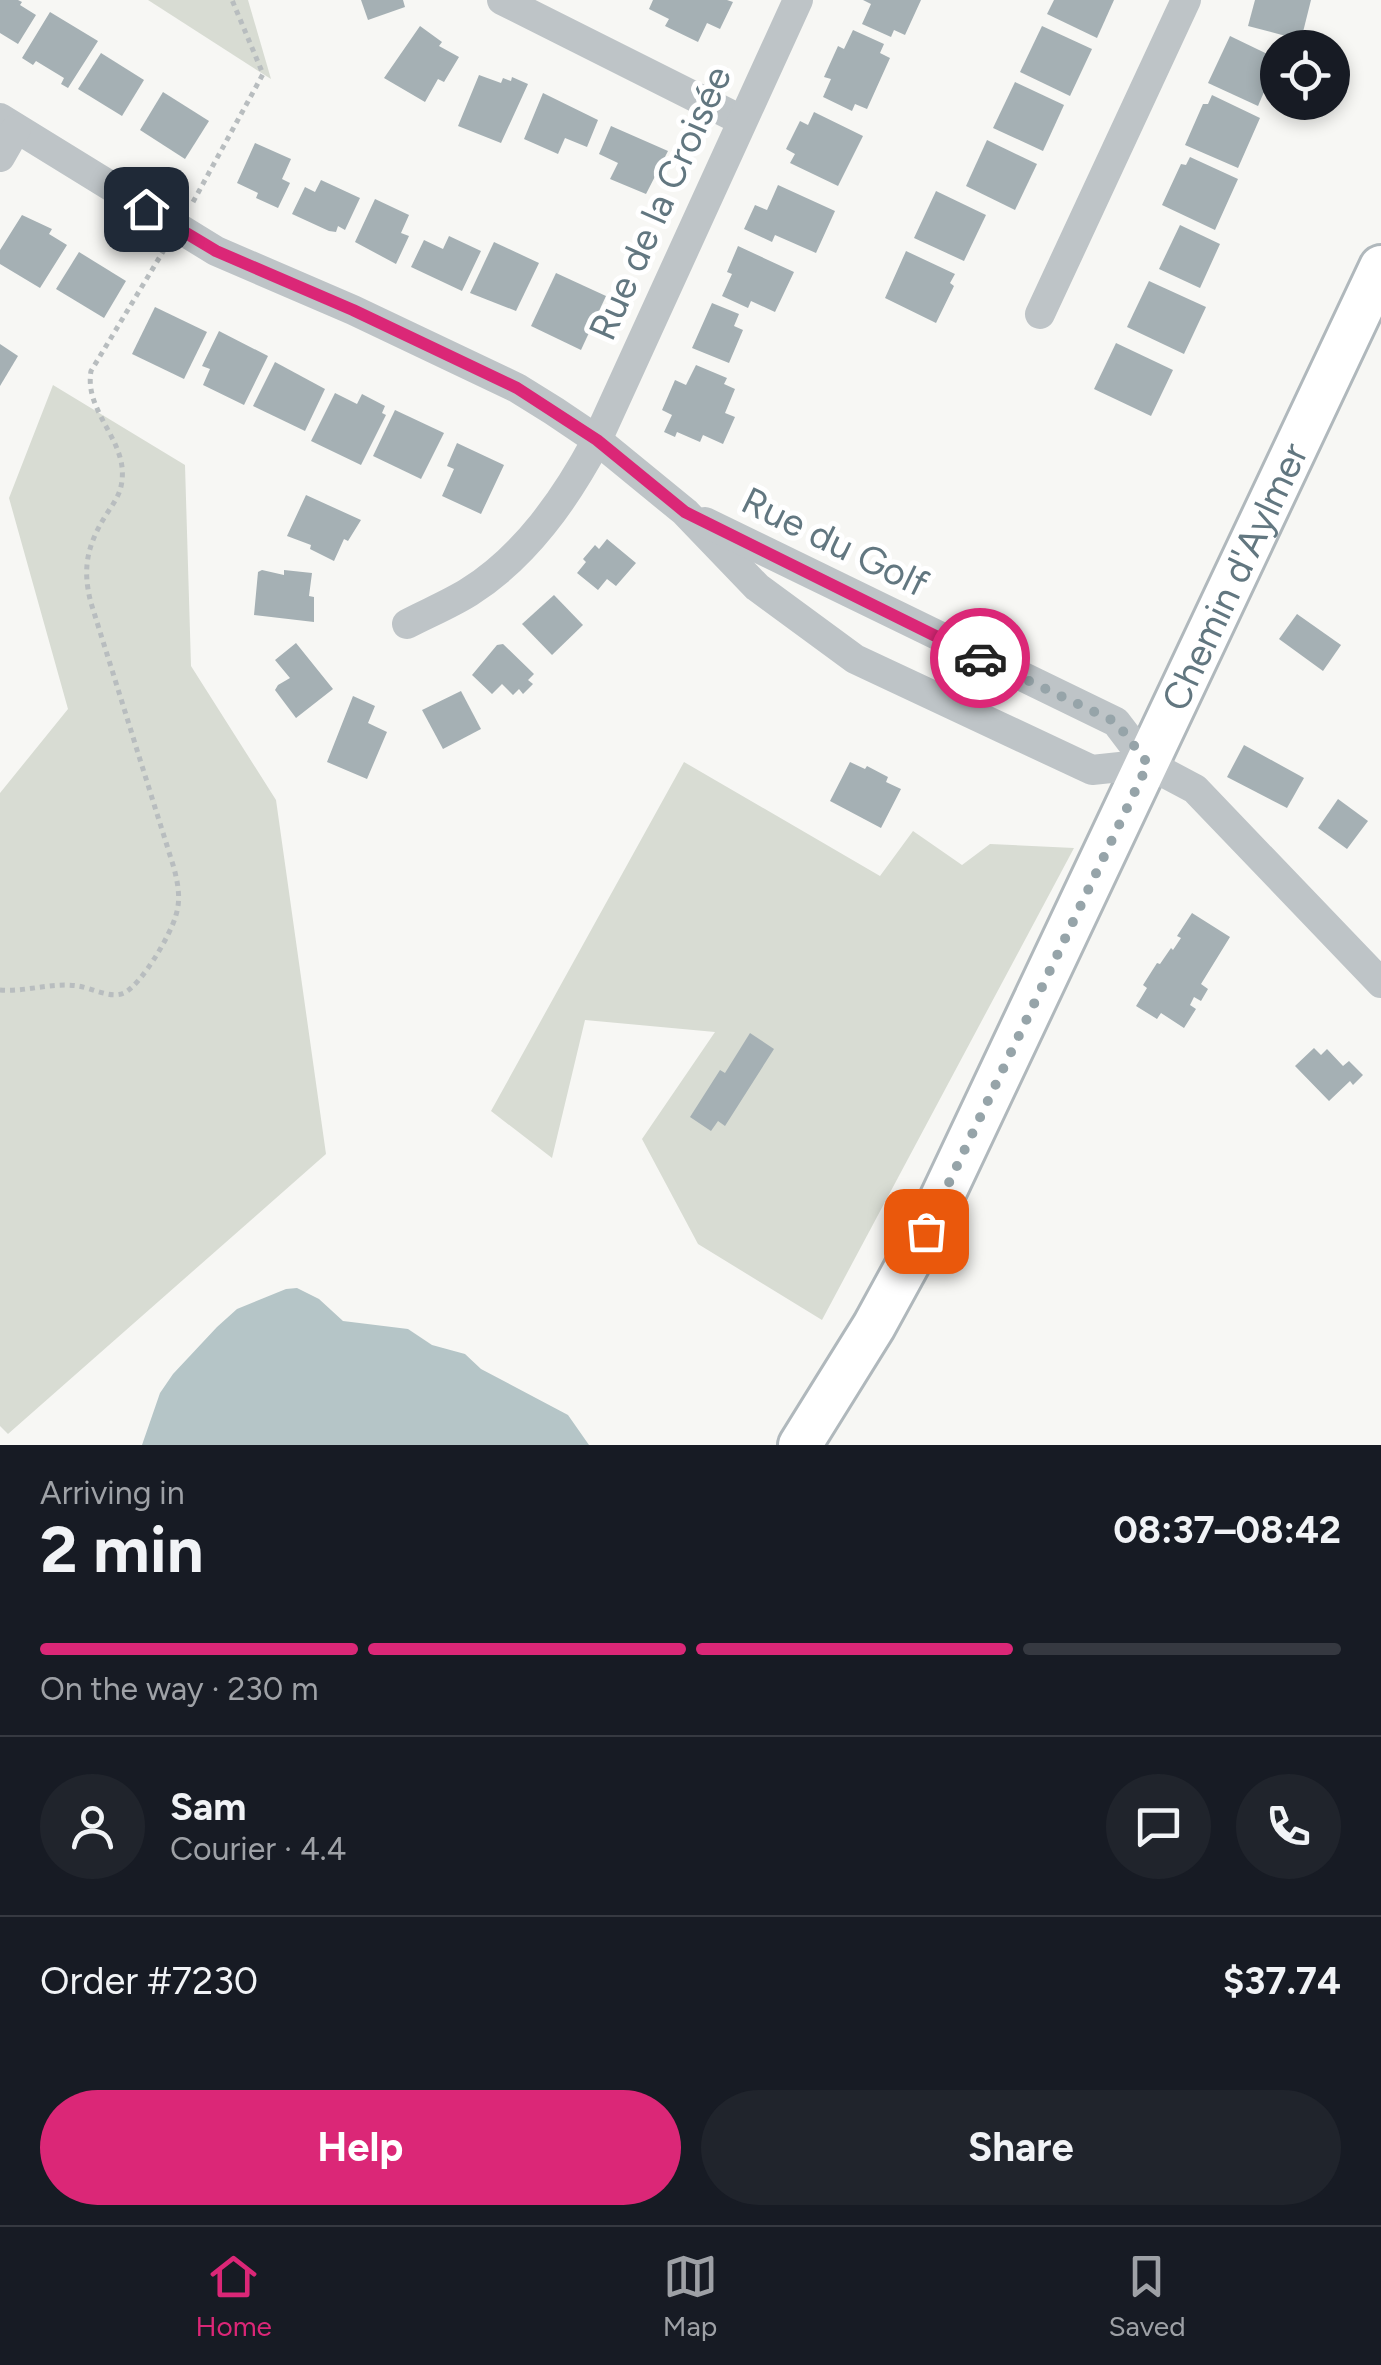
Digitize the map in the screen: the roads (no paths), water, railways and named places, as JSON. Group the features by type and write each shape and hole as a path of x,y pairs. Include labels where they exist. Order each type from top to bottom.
{"main road":[{"name":"Chemin d'Aylmer","path":"800,1445 926,1231 1381,267"},
{"name":"Chemin d'Aylmer","path":"781,1445 848,1368"}],"street":[{"path":"502,0 741,120"},
{"name":"Rue de la Croisée","path":"407,624 470,592 506,564 562,502 597,440 798,0"},
{"path":"1040,314 1186,0"},
{"path":"0,157 8,123"},
{"name":"Rue du Golf","path":"8,123 216,251 353,310 517,388 597,440 685,512 757,587 855,659 1092,770 1148,764"},
{"name":"Rue du Golf","path":"685,512 1116,722 1148,764"},
{"path":"1148,764 1195,789 1381,983"}]}
